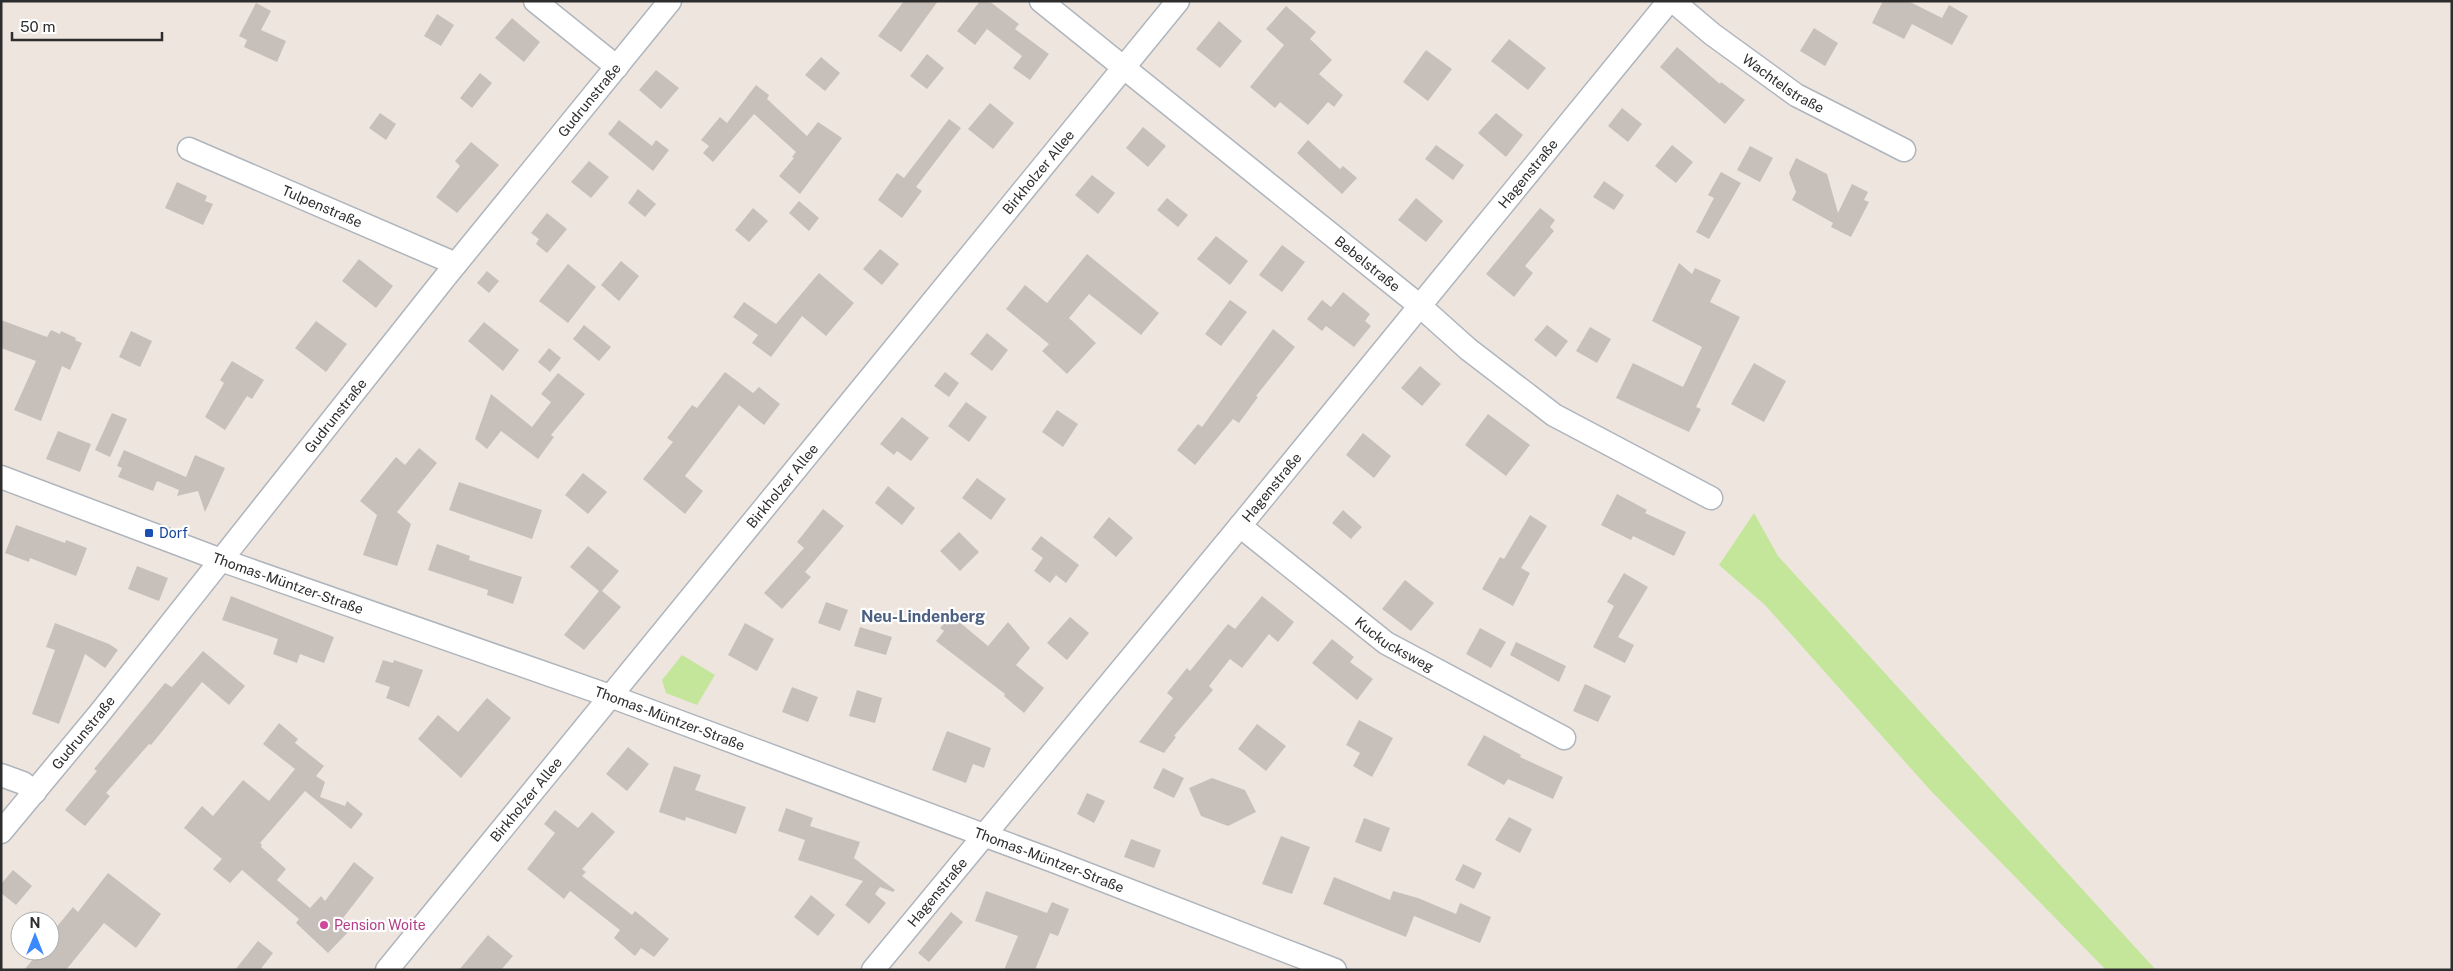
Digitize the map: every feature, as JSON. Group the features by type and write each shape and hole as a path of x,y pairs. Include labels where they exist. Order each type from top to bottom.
{"street":[{"path":"535,1 617,67"},
{"name":"Gudrunstraße","path":"1,832 221,560 456,264 670,1"},
{"name":"Bebelstraße","path":"1041,1 1420,306 1468,349 1554,415 1711,498"},
{"name":"Birkholzer Allee","path":"388,970 1178,1"},
{"name":"Hagenstraße","path":"873,970 1240,526 1668,1"},
{"name":"Wachtelstraße","path":"1673,1 1712,34 1796,95 1904,150"},
{"name":"Tulpenstraße","path":"189,148 456,264"},
{"name":"Thomas-Müntzer-Straße","path":"1,477 221,560 610,696 983,835 1321,967"},
{"name":"Kuckucksweg","path":"1240,526 1386,643 1564,738"},
{"path":"1,775 23,783 35,792"}],"green space":[{"path":"1754,513 1778,556 2156,970 2106,970 1931,791 1765,605 1719,565"},
{"path":"682,655 715,675 697,705 666,693 662,680"}],"building":[{"path":"904,1 938,1 901,52 878,36"},
{"path":"980,1 989,1 1019,24 1015,29 1049,54 1030,80 1013,68 1022,56 987,29 975,45 957,31"},
{"path":"1883,1 1908,1 1942,18 1949,5 1968,16 1952,45 1912,24 1904,39 1872,23"},
{"path":"256,3 271,11 261,30 286,41 277,62 244,47 247,40 239,36"},
{"path":"1286,6 1316,32 1310,39 1332,60 1319,74 1343,95 1334,107 1328,102 1308,125 1280,102 1275,108 1250,87 1284,45 1266,29"},
{"path":"437,14 454,25 441,46 424,36"},
{"path":"512,18 540,42 524,62 495,38"},
{"path":"1219,21 1242,41 1220,68 1196,49"},
{"path":"1814,28 1838,43 1825,66 1800,51"},
{"path":"1509,39 1546,68 1528,90 1491,61"},
{"path":"1677,47 1720,84 1721,82 1745,100 1725,124 1660,67"},
{"path":"1426,50 1452,69 1428,101 1403,82"},
{"path":"927,54 944,68 927,89 910,76"},
{"path":"821,57 840,73 825,91 805,75"},
{"path":"656,70 679,88 661,109 639,90"},
{"path":"480,73 492,83 472,108 460,98"},
{"path":"756,85 769,95 767,99 807,136 818,122 842,138 800,194 779,176 794,158 792,157 796,152 754,114 713,162 703,153 709,146 701,140 720,117 727,123"},
{"path":"990,103 1014,123 993,149 968,129"},
{"path":"1622,108 1642,124 1628,142 1608,126"},
{"path":"380,113 396,124 386,140 369,128"},
{"path":"1496,113 1523,135 1506,157 1478,133"},
{"path":"949,119 961,128 916,187 922,191 902,218 878,200 897,173 904,178"},
{"path":"619,120 652,146 656,140 669,150 653,171 608,134"},
{"path":"1143,127 1166,146 1148,167 1126,148"},
{"path":"1308,140 1340,169 1343,166 1357,178 1342,194 1297,153"},
{"path":"471,142 499,165 457,213 436,197 460,166 455,161"},
{"path":"1436,145 1464,165 1453,180 1425,159"},
{"path":"1672,145 1693,162 1676,183 1655,166"},
{"path":"1750,146 1773,158 1760,182 1737,170"},
{"path":"1796,158 1827,174 1838,213 1852,184 1868,192 1864,200 1869,202 1851,237 1831,227 1833,223 1792,200 1796,192 1789,173"},
{"path":"589,161 609,177 591,198 571,182"},
{"path":"1721,172 1741,183 1709,239 1696,232 1714,198 1708,195"},
{"path":"1092,175 1115,193 1098,214 1075,195"},
{"path":"1604,181 1624,195 1614,210 1593,197"},
{"path":"177,182 207,196 205,201 213,204 203,225 165,208"},
{"path":"638,189 656,204 645,217 628,203"},
{"path":"1167,198 1188,215 1178,227 1157,210"},
{"path":"1416,198 1443,221 1426,242 1398,220"},
{"path":"799,201 819,218 809,231 789,213"},
{"path":"753,208 768,221 749,242 735,230"},
{"path":"1540,208 1555,220 1550,227 1554,231 1525,266 1533,273 1514,297 1486,274"},
{"path":"547,213 567,229 547,253 536,244 539,239 531,233"},
{"path":"1216,236 1248,261 1230,285 1197,259"},
{"path":"1282,245 1305,262 1282,292 1259,275"},
{"path":"880,249 899,264 882,285 863,269"},
{"path":"1087,254 1159,313 1141,335 1089,294 1069,318 1096,343 1067,374 1042,351 1049,344 1006,309 1025,285 1047,303"},
{"path":"359,259 393,286 376,308 342,281"},
{"path":"621,261 639,276 619,301 601,285"},
{"path":"1679,263 1692,274 1695,268 1721,280 1710,302 1740,317 1696,407 1701,409 1689,432 1616,398 1633,363 1683,387 1702,347 1652,321"},
{"path":"568,264 596,287 568,323 539,301"},
{"path":"487,271 499,281 489,293 477,283"},
{"path":"819,273 854,303 826,336 802,316 771,357 752,343 758,335 733,317 744,302 776,324"},
{"path":"1343,292 1370,314 1365,321 1371,326 1354,347 1326,326 1322,331 1307,319 1322,300 1331,307"},
{"path":"1230,300 1247,312 1221,346 1205,334"},
{"path":"1,320 47,337 51,330 60,334 61,331 82,343 70,370 62,366 41,421 14,410 36,361 1,348"},
{"path":"316,321 347,344 326,372 295,348"},
{"path":"484,322 519,350 503,371 468,341"},
{"path":"584,325 611,347 599,361 573,339"},
{"path":"1547,325 1568,341 1556,357 1534,340"},
{"path":"1590,327 1611,339 1597,363 1576,351"},
{"path":"1273,329 1295,347 1256,396 1258,397 1239,423 1233,419 1195,465 1177,450 1198,424 1202,427"},
{"path":"131,331 152,341 140,367 119,357"},
{"path":"987,333 1008,350 992,371 970,354"},
{"path":"549,348 561,358 550,372 538,362"},
{"path":"232,361 264,380 252,399 247,396 225,430 205,417 224,383 220,380"},
{"path":"1754,363 1786,381 1764,422 1731,404"},
{"path":"1420,366 1441,384 1422,406 1401,388"},
{"path":"725,372 753,393 759,387 780,404 764,425 739,405 685,476 703,491 685,514 643,479 673,442 667,438 692,405 697,408"},
{"path":"945,372 959,383 949,397 934,386"},
{"path":"558,373 585,394 551,435 554,437 538,459 501,431 487,449 475,439 491,394 532,427 551,402 541,394"},
{"path":"966,402 987,417 969,442 948,426"},
{"path":"1057,410 1078,424 1063,447 1042,432"},
{"path":"112,413 127,419 110,457 95,450"},
{"path":"1488,414 1530,445 1506,476 1465,445"},
{"path":"902,417 929,438 911,461 897,451 894,455 880,444"},
{"path":"58,431 91,444 80,472 46,459"},
{"path":"1363,433 1391,456 1374,478 1346,455"},
{"path":"419,448 437,463 397,512 411,524 397,566 363,555 377,515 360,501 396,457 405,465"},
{"path":"124,450 186,477 195,455 225,468 205,512 198,491 177,496 179,490 157,481 153,491 118,477 122,468 117,466"},
{"path":"583,473 607,492 588,514 565,495"},
{"path":"977,478 1006,499 991,520 962,498"},
{"path":"459,482 542,510 532,539 449,510"},
{"path":"888,486 915,508 902,525 875,503"},
{"path":"1617,494 1647,510 1645,513 1686,532 1674,556 1633,536 1631,540 1601,525"},
{"path":"823,509 844,526 805,572 811,577 782,609 764,593 804,548 797,542"},
{"path":"1343,510 1362,527 1351,539 1332,523"},
{"path":"1530,515 1547,526 1521,568 1530,573 1513,606 1482,589 1500,557 1504,559"},
{"path":"1109,517 1133,538 1116,557 1093,537"},
{"path":"16,525 65,543 66,540 87,548 76,576 30,558 29,562 5,553"},
{"path":"959,532 979,552 960,571 940,551"},
{"path":"1041,536 1079,565 1066,583 1056,575 1050,583 1034,571 1043,558 1031,549"},
{"path":"437,544 470,556 469,560 522,577 513,604 487,595 488,590 428,570"},
{"path":"588,546 619,571 602,591 621,607 584,650 564,635 599,591 570,567"},
{"path":"137,566 168,578 159,601 128,589"},
{"path":"1624,573 1648,587 1618,637 1634,645 1625,663 1593,647 1614,606 1607,602"},
{"path":"1405,580 1434,603 1411,631 1382,609"},
{"path":"231,596 334,637 324,663 300,654 297,663 273,654 278,639 222,620"},
{"path":"1262,596 1294,622 1278,642 1269,634 1242,668 1230,659 1209,686 1213,690 1174,736 1176,737 1164,753 1139,742 1173,698 1167,693 1187,668 1190,671 1228,624 1235,629"},
{"path":"826,602 848,610 840,631 818,623"},
{"path":"951,615 988,646 1008,622 1030,648 1016,665 1044,688 1024,713 1004,696 1005,694 936,641 944,631 940,628"},
{"path":"1070,617 1089,633 1067,660 1047,643"},
{"path":"55,623 109,644 118,650 105,668 85,654 59,724 32,714 55,650 46,647"},
{"path":"745,623 774,639 757,671 728,655"},
{"path":"860,627 892,637 886,655 854,646"},
{"path":"1480,628 1506,642 1491,668 1466,654"},
{"path":"1332,639 1354,657 1350,662 1373,679 1357,700 1312,663"},
{"path":"1516,642 1566,666 1559,682 1510,655"},
{"path":"203,651 245,686 229,705 202,682 151,745 149,744 106,793 110,796 85,826 65,810 97,771 94,769 165,683 172,687"},
{"path":"383,660 393,663 394,660 423,670 409,707 386,698 390,687 375,682"},
{"path":"1585,684 1611,696 1598,722 1573,711"},
{"path":"792,687 818,697 808,722 782,712"},
{"path":"857,690 882,698 875,723 849,716"},
{"path":"487,698 511,718 461,778 418,739 438,715 458,732"},
{"path":"1359,720 1393,738 1372,777 1353,766 1360,753 1346,745"},
{"path":"279,723 298,739 295,743 324,766 316,776 325,782 320,797 345,806 347,801 363,814 351,829 305,791 260,843 261,847 286,869 277,880 310,908 321,896 325,901 354,862 374,878 343,918 353,927 328,953 296,923 299,919 242,870 230,883 213,869 222,859 184,828 202,806 213,816 243,780 269,801 295,769 263,744"},
{"path":"1257,724 1286,746 1266,771 1238,749"},
{"path":"947,731 991,748 984,768 973,764 966,783 932,770"},
{"path":"1484,735 1521,755 1520,757 1563,777 1553,799 1508,779 1504,785 1467,765"},
{"path":"628,747 649,764 627,791 606,774"},
{"path":"674,766 701,775 695,790 746,807 736,834 686,817 685,821 659,812"},
{"path":"1163,768 1184,778 1174,798 1153,788"},
{"path":"1212,778 1245,790 1256,812 1228,826 1201,816 1189,788"},
{"path":"1087,793 1105,801 1094,823 1077,814"},
{"path":"786,808 813,818 810,826 860,842 854,858 895,890 893,892 880,887 875,894 886,903 869,924 845,905 863,881 798,860 805,840 778,831"},
{"path":"555,810 578,828 592,812 615,832 582,869 586,872 582,876 632,915 635,911 669,939 654,957 641,948 635,956 614,938 620,930 570,891 564,899 527,869 555,833 544,824"},
{"path":"1509,817 1532,829 1520,853 1495,840"},
{"path":"1364,818 1390,828 1381,852 1355,842"},
{"path":"1281,836 1310,847 1292,894 1262,884"},
{"path":"1131,839 1161,850 1154,868 1124,857"},
{"path":"1463,864 1482,873 1474,889 1455,880"},
{"path":"13,870 32,886 16,905 1,893 1,884"},
{"path":"108,873 161,914 136,948 104,923 66,970 24,970 32,961 60,961 60,923 73,907 78,912"},
{"path":"1334,877 1390,900 1393,891 1418,898 1456,914 1460,903 1491,917 1480,943 1414,916 1406,937 1323,904"},
{"path":"986,891 1047,913 1052,902 1069,909 1058,936 1050,933 1035,970 1004,970 1018,936 975,921"},
{"path":"811,895 835,915 818,936 794,917"},
{"path":"951,912 963,922 929,962 918,953"},
{"path":"488,935 513,956 501,970 459,970"},
{"path":"258,941 273,953 260,970 235,970"}],"place":[{"name":"Dorf","path":"149,533"},
{"name":"Pension Woite","path":"324,925"}],"district":[{"name":"Neu-Lindenberg","path":"923,616"}]}
